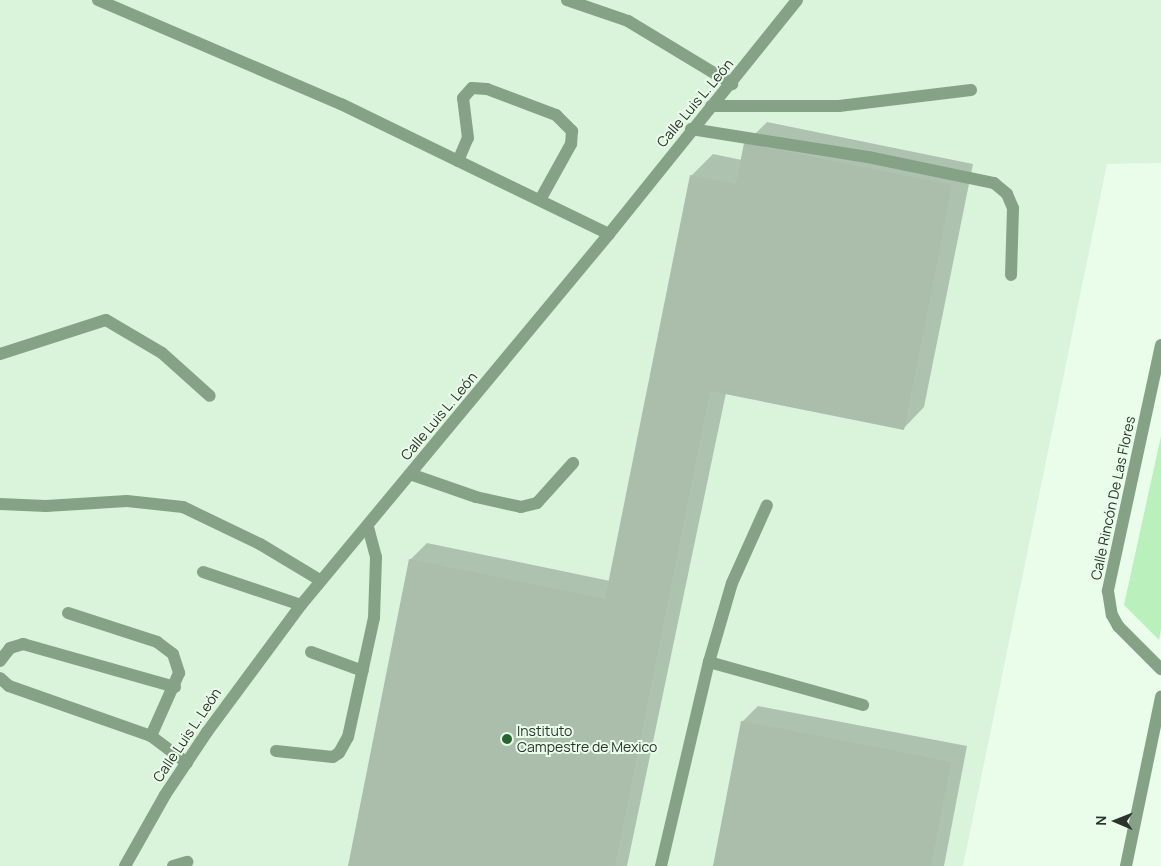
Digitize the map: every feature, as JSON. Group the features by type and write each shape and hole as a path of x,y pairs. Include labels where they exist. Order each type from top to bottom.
{"street":[{"path":"98,0 340,104 610,234"},
{"path":"566,0 628,21 732,84"},
{"name":"Calle Luis L. León","path":"125,866 187,763 242,681 320,580 368,527 610,234 691,129 732,84 797,0"},
{"path":"458,161 468,138 463,98 472,88 487,89 556,115 572,131 571,144 540,200"},
{"path":"711,106 840,106 971,90"},
{"path":"691,129 868,158 994,183 1007,194 1013,208 1012,275"},
{"path":"0,354 106,320 162,352 210,396"},
{"name":"Calle Rincón De Las Flores","path":"1161,345 1108,591 1112,615 1118,626 1161,670"},
{"path":"410,474 485,500 521,507 537,503 573,463"},
{"path":"0,504 46,506 127,502 183,507 260,544 320,580"},
{"path":"661,866 709,662 732,584 767,505"},
{"path":"276,751 317,758 339,754 348,737 371,640 377,590 376,557 368,527"},
{"path":"203,572 301,605"},
{"path":"68,613 166,648 177,663 179,673 175,687 151,736"},
{"path":"0,661 10,648 23,644 175,687"},
{"path":"310,652 363,671"},
{"path":"709,662 863,706"},
{"path":"0,678 21,691 151,736 187,763"},
{"path":"1126,866 1161,697"},
{"path":"173,866 186,862"}],"shaded area":[{"path":"0,0 1161,0 1161,163 1107,164 963,866 0,866"}],"green space":[{"path":"1161,436 1161,629 1159,640 1124,605"}],"building":[{"path":"744,143 952,185 904,430 710,391 615,866 348,866 409,559 605,599 690,175 736,184"},
{"path":"741,721 951,762 931,866 713,866"}],"place":[{"name":"Instituto Campestre de Mexico","path":"507,739"}]}
